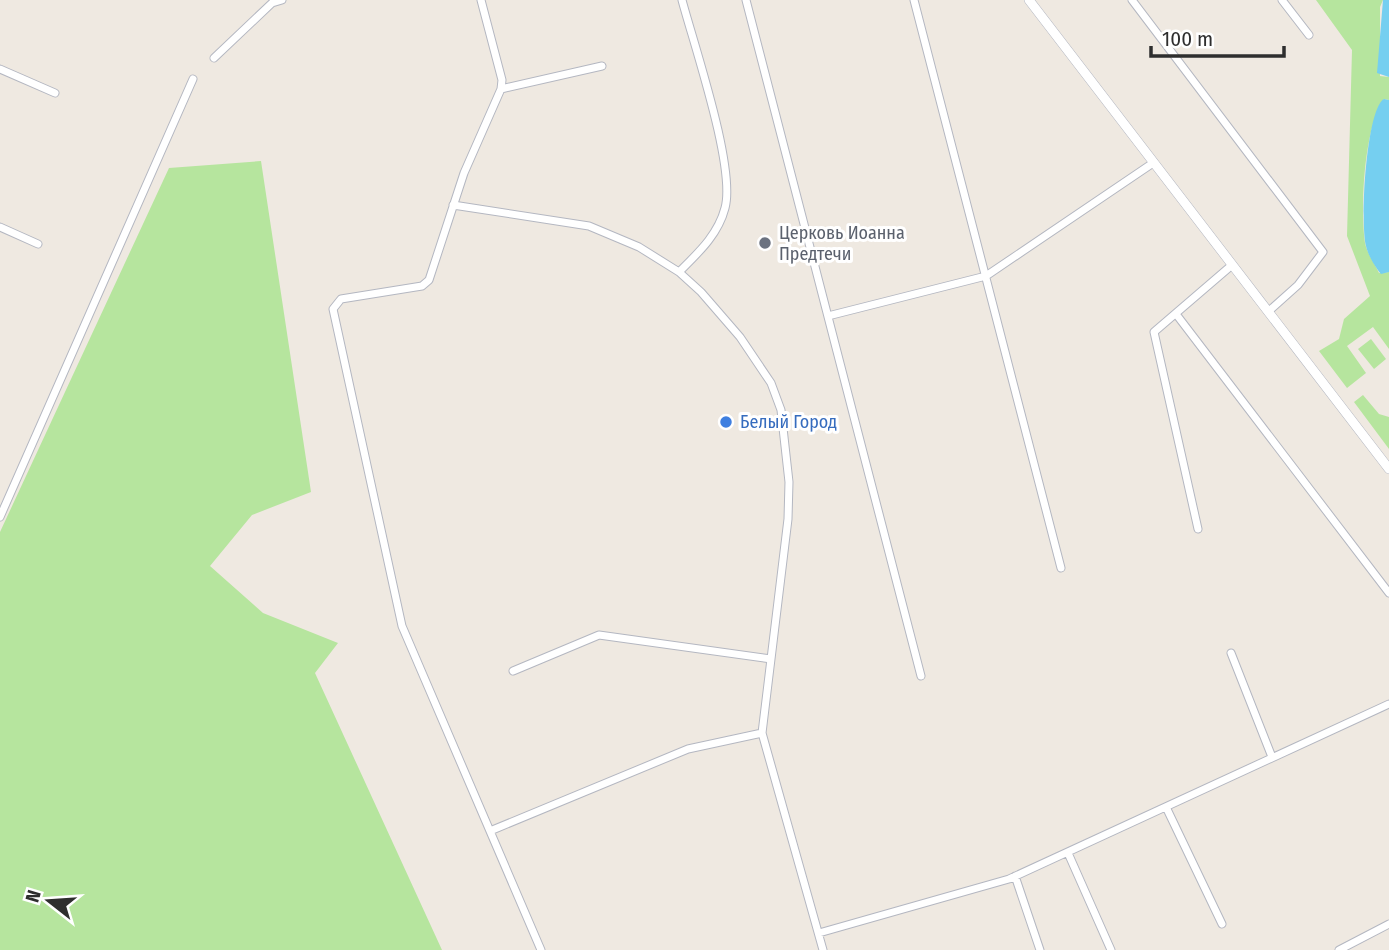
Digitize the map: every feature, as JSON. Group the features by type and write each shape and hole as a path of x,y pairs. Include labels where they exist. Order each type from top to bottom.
{"street":[{"path":"214,58 272,3 282,0"},
{"path":"481,0 502,80 501,89 453,205 429,280 422,286 341,299 333,309 402,626 541,950"},
{"path":"679,272 715,232 727,196 725,164 682,0"},
{"path":"746,0 921,676"},
{"path":"914,0 1061,568"},
{"path":"1029,0 1389,469"},
{"path":"1132,0 1323,252 1298,285 1269,311"},
{"path":"1282,0 1309,35"},
{"path":"501,89 603,66"},
{"path":"0,69 55,93"},
{"path":"0,515 193,79"},
{"path":"828,316 986,276 1153,163"},
{"path":"453,205 589,226 639,247 679,272 718,310 771,383 781,410 787,442 788,519 762,733 823,950"},
{"path":"0,228 38,244"},
{"path":"1198,529 1154,332 1232,265"},
{"path":"1176,314 1389,593"},
{"path":"513,671 599,635 771,659"},
{"path":"1231,653 1272,757"},
{"path":"819,933 1015,876 1389,704"},
{"path":"490,831 688,748 762,733"},
{"path":"1166,807 1222,924"},
{"path":"1068,853 1111,950"},
{"path":"1015,876 1041,950"},
{"path":"1339,950 1389,925"}],"green space":[{"path":"1316,0 1383,0 1380,7 1380,76 1389,77 1389,100 1384,99 1372,128 1365,168 1363,210 1367,251 1379,273 1389,272 1389,349 1373,327 1347,346 1366,373 1347,388 1319,351 1339,339 1344,319 1370,296 1347,236 1352,50"},
{"path":"261,161 311,492 252,515 210,566 263,613 338,643 315,673 442,950 0,950 0,532 169,168"},
{"path":"1371,339 1386,359 1374,369 1358,349"},
{"path":"1363,395 1379,414 1389,417 1389,449 1354,402"}],"water":[{"path":"1383,0 1389,0 1389,77 1377,73"},
{"path":"1384,99 1389,100 1389,272 1381,274 1367,250 1364,215 1369,144 1378,107"}],"place":[{"name":"Церковь Иоанна Предтечи","path":"765,243"},
{"name":"Белый Город","path":"726,422"}]}
